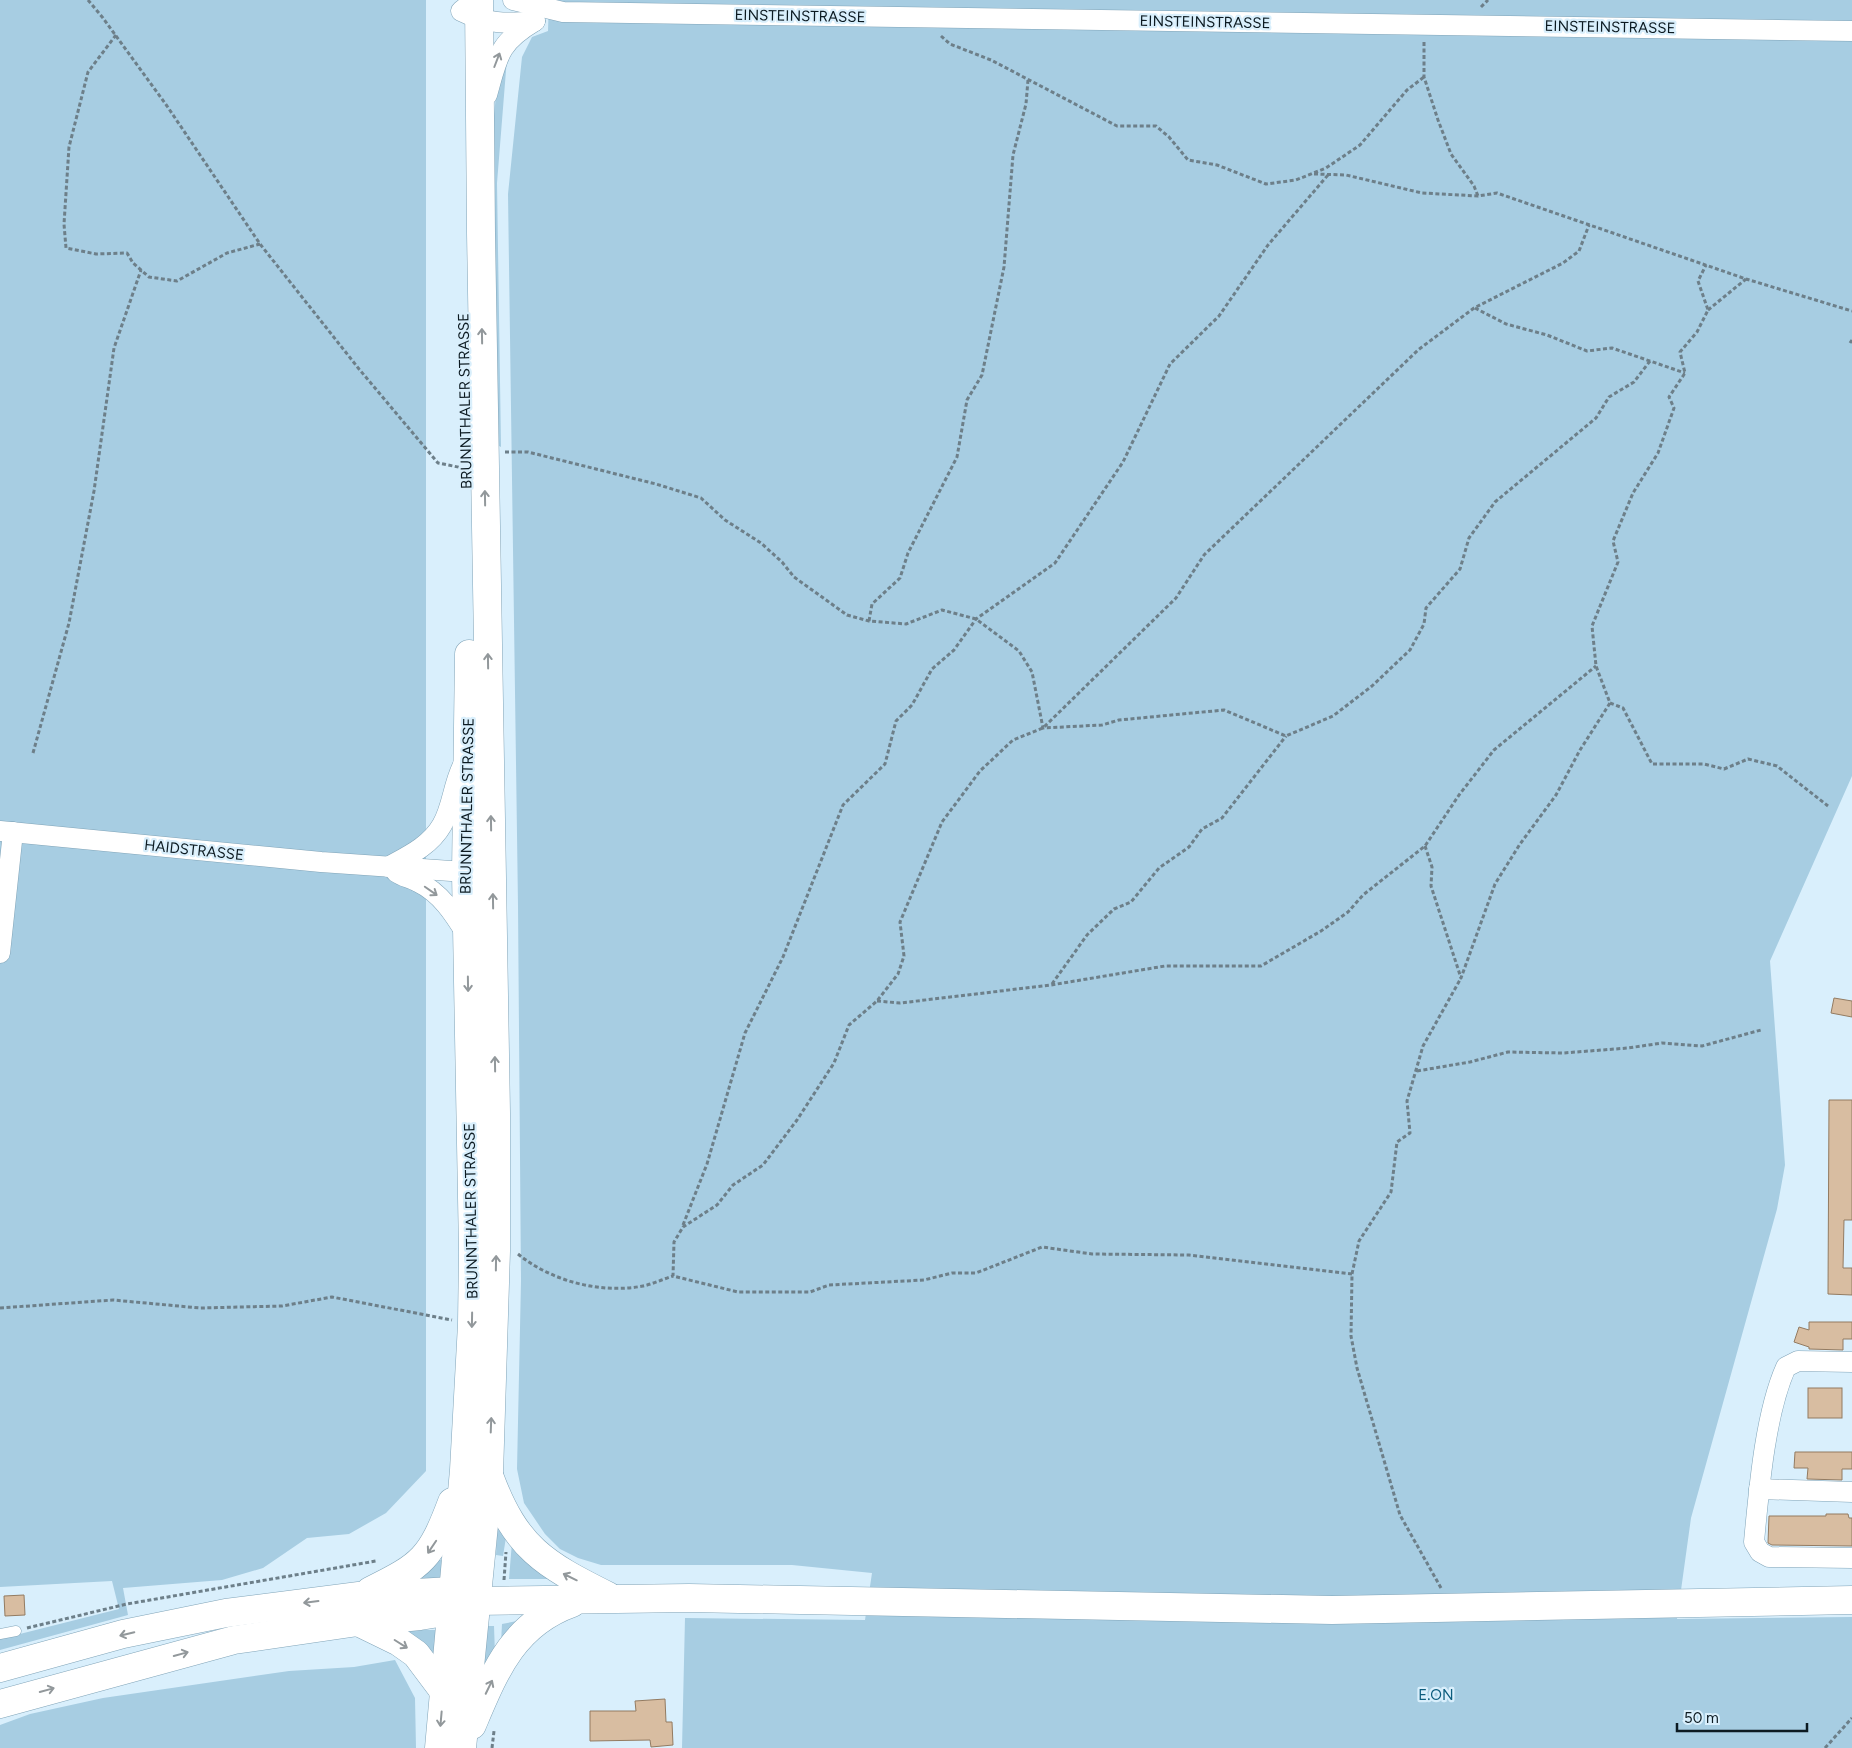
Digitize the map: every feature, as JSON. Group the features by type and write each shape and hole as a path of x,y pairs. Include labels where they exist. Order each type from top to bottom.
{"main road":[{"name":"BRUNNTHALER STRASSE","path":"460,1601 476,1472 496,1251 479,873 480,124 471,6"},
{"name":"BRUNNTHALER STRASSE","path":"471,6 466,469 470,684 467,758 479,873 467,935 472,1324 476,1472"},
{"path":"0,1704 234,1640 358,1609 412,1570 431,1550 476,1472 497,1497 514,1529 530,1549 561,1573 613,1599"},
{"path":"0,1668 76,1646 165,1624 226,1613 358,1609 460,1601 708,1598 1332,1610 1852,1600"},
{"path":"462,1748 491,1682 506,1654 521,1635 534,1622 552,1610 583,1599"},
{"path":"439,1748 443,1690 460,1601"},
{"path":"460,1601 462,1748"},
{"path":"358,1609 416,1654 443,1690"}],"street":[{"name":"EINSTEINSTRASSE","path":"513,0 558,12 1852,31"},
{"name":"EINSTEINSTRASSE","path":"471,6 510,23 535,21"},
{"name":"EINSTEINSTRASSE","path":"480,124 496,60 509,40 521,29 535,21 558,12"},
{"path":"388,867 423,848 442,825 456,777 467,758"},
{"name":"HAIDSTRASSE","path":"7,831 388,867 479,873"},
{"path":"0,953 7,831"},
{"name":"HAIDSTRASSE","path":"388,867 403,877 418,882 437,895 448,906 467,935"},
{"path":"1852,1362 1798,1361 1786,1367 1778,1384 1759,1489 1754,1542 1760,1552 1769,1557 1784,1559 1852,1558"},
{"path":"1759,1489 1852,1492"}],"lane":[{"path":"0,1634 16,1631"}],"path":[{"path":"88,0 167,106 260,244 359,369 438,463 466,469"},
{"path":"917,17 950,44 990,60 1058,94 1069,103 1117,126 1156,126 1169,137 1188,160 1217,165 1266,184 1296,180 1313,174 1326,168 1360,145 1407,90 1424,77"},
{"path":"1423,25 1424,77 1451,154 1474,186 1478,196"},
{"path":"116,36 88,72 69,148 64,224 66,248 96,254 127,253 149,277 177,280 227,253 260,244"},
{"path":"868,622 872,604 900,578 908,554 957,457 967,400 982,375 1003,275 1013,155 1026,104 1028,80"},
{"path":"1313,174 1346,175 1422,193 1478,196 1496,193 1746,279 1852,311"},
{"path":"673,1276 674,1242 683,1227 707,1164 745,1033 784,957 843,805 885,764 896,721 912,705 932,669 954,650 976,619 1055,563 1123,462 1170,364 1219,316 1268,245 1328,174"},
{"path":"1043,728 1176,598 1204,554 1418,350 1474,308 1563,263 1579,251 1589,225"},
{"path":"1706,265 1698,281 1708,310"},
{"path":"33,753 69,623 94,490 114,348 141,270"},
{"path":"1746,279 1708,310 1697,332 1680,352 1685,373 1669,397 1674,408 1658,454 1633,493 1613,541 1618,562 1592,626 1596,666 1610,703 1623,708 1652,764 1704,764 1724,769 1748,759 1777,766 1828,806"},
{"path":"1474,308 1506,324 1547,335 1587,351 1612,348 1685,373"},
{"path":"1051,985 1087,935 1114,909 1131,902 1159,868 1189,847 1202,829 1222,818 1286,736 1332,716 1372,686 1410,650 1424,624 1426,608 1460,570 1469,538 1494,502 1596,418 1609,397 1634,382 1650,361"},
{"path":"507,452 528,452 656,484 700,498 725,520 761,543 782,562 794,577 847,615 868,622 906,624 942,610 976,619 1019,651 1032,672 1043,728"},
{"path":"877,1001 900,1003 1051,985 1165,966 1261,966 1321,931 1348,912 1363,895 1425,846 1459,795 1494,750 1596,666"},
{"path":"1441,1586 1400,1515 1388,1480 1357,1368 1351,1336 1352,1274 1359,1241 1391,1192 1397,1142 1410,1133 1407,1101 1418,1071 1424,1046 1461,978 1495,884 1520,844 1556,795 1580,750 1610,703"},
{"path":"683,1227 717,1205 733,1186 763,1165 797,1120 834,1063 848,1025 877,1001 898,974 904,956 900,922 942,822 980,771 1013,740 1043,728 1102,725 1119,720 1224,710 1286,736"},
{"path":"1425,846 1432,867 1431,886 1461,978"},
{"path":"1418,1071 1470,1062 1508,1052 1563,1053 1628,1048 1662,1043 1702,1046 1761,1030"},
{"path":"522,1258 560,1280 596,1287 642,1286 673,1276 738,1292 810,1292 829,1285 924,1280 952,1273 976,1272 1042,1247 1092,1254 1189,1255 1352,1274"},
{"path":"0,1308 113,1300 200,1308 282,1306 332,1297 472,1324"},
{"path":"504,1581 505,1558"},
{"path":"16,1631 127,1604 358,1566 382,1560"},
{"path":"1825,1748 1852,1718"}],"green space":[{"path":"0,0 426,0 426,1471 386,1513 349,1534 307,1538 263,1568 222,1580 123,1588 128,1615 0,1650 0,1639 119,1609 112,1581 0,1587"},
{"name":"E.ON","path":"549,0 1852,0 1852,776 1770,961 1785,1165 1777,1209 1691,1518 1677,1619 1852,1617 1852,1748 682,1748 685,1618 865,1620 872,1573 792,1565 601,1565 578,1558 560,1549 545,1534 524,1503 517,1469 521,1281 508,194 522,57 532,37 548,31"},
{"path":"507,58 497,183 501,447 497,445 491,146 496,95"},
{"path":"497,1525 507,1531 503,1556 496,1555"},
{"path":"512,1542 555,1579 509,1579"},
{"path":"434,1557 448,1563 446,1580 408,1582"},
{"path":"517,1621 520,1623 501,1643 502,1624"},
{"path":"484,1626 494,1626 495,1655 483,1681"},
{"path":"407,1630 440,1630 438,1661 406,1634"},
{"path":"395,1660 415,1698 416,1748 0,1748 0,1725 30,1714 103,1698 289,1671 354,1667"}],"building":[{"path":"1834,998 1852,1001 1852,1017 1831,1013"},
{"path":"1829,1100 1852,1100 1852,1220 1844,1220 1843,1268 1852,1268 1852,1295 1828,1294"},
{"path":"1809,1322 1852,1322 1852,1339 1843,1339 1843,1350 1809,1349 1809,1347 1794,1342 1799,1327 1809,1330"},
{"path":"1808,1388 1842,1388 1842,1418 1808,1418"},
{"path":"1795,1452 1852,1452 1852,1469 1842,1469 1842,1480 1807,1479 1808,1468 1794,1468"},
{"path":"1826,1514 1848,1514 1849,1518 1852,1518 1852,1546 1772,1545 1768,1543 1769,1516 1826,1516"},
{"path":"24,1595 25,1615 5,1616 4,1596"},
{"path":"665,1699 666,1722 672,1722 673,1745 651,1747 650,1740 590,1741 590,1711 636,1711 635,1701"}]}
